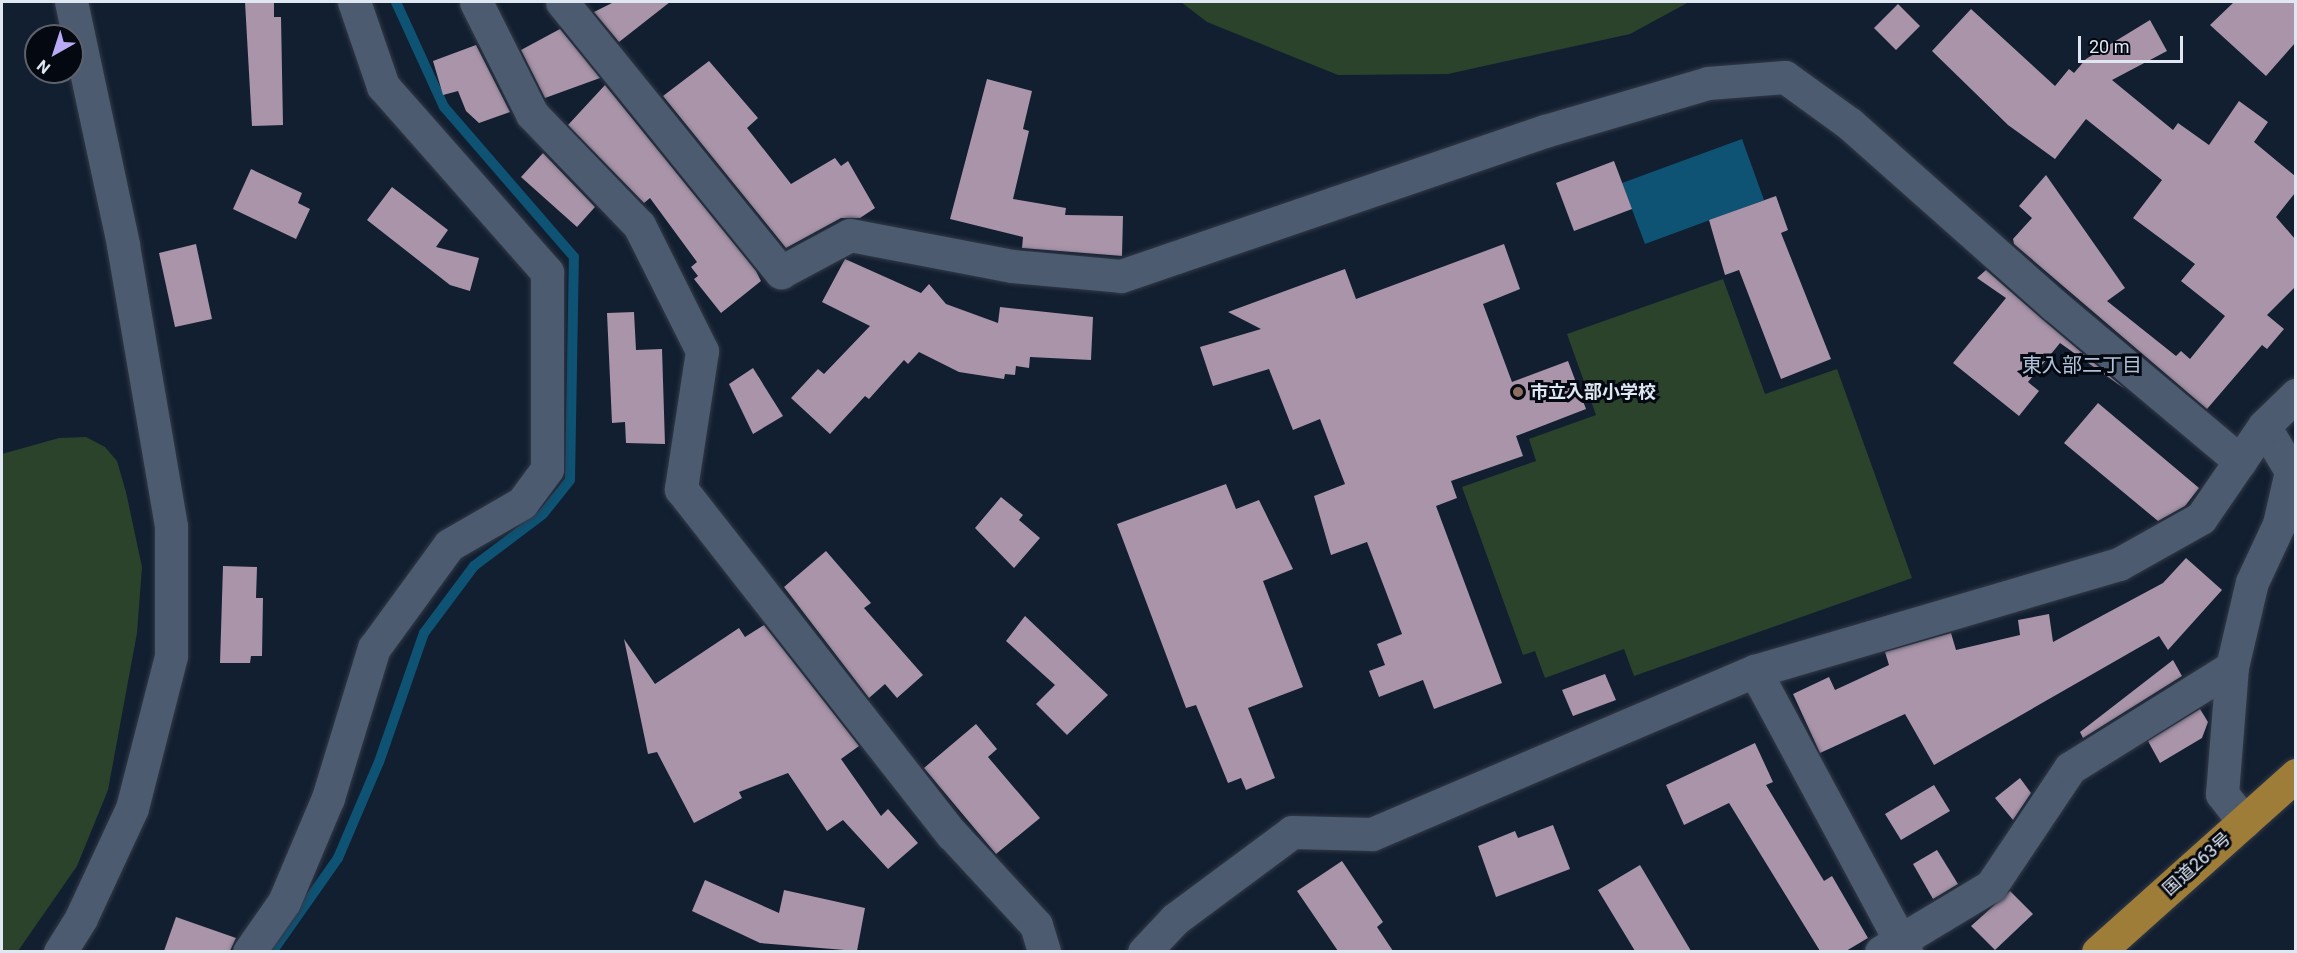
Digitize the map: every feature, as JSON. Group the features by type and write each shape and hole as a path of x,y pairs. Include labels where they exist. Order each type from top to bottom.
{"highway":[{"name":"国道263号","path":"2106,949 2295,775"}],"street":[{"path":"60,951 81,918 132,808 171,656 171,526 123,244 71,2"},
{"path":"249,951 284,902 328,798 374,648 449,545 522,503 548,469 547,272 383,86 354,2"},
{"path":"562,2 781,272 850,235 1012,266 1122,276 1556,128 1708,83 1785,77 1850,124 2054,305 2240,461"},
{"path":"484,4 531,114 639,225 702,351 681,489 952,834 1036,925 1044,951"},
{"path":"1144,951 1175,919 1292,832 1372,834 1755,671 2119,564 2200,518 2265,426 2295,396"},
{"path":"2244,822 2222,794 2232,667 2252,582 2279,524 2291,471 2265,426"},
{"path":"1755,671 1895,947 1991,886 2070,768 2232,667"}],"green space":[{"path":"1181,2 1689,2 1630,34 1448,74 1338,75 1207,22"},
{"path":"1723,279 1765,394 1837,369 1912,578 1634,676 1624,649 1545,678 1535,651 1523,655 1462,487 1536,461 1529,439 1596,415 1567,334"},
{"path":"86,437 105,447 117,461 126,492 142,567 137,633 108,790 77,866 18,951 2,951 2,454 59,438"}],"water":[{"path":"1742,139 1764,200 1645,244 1622,183"}],"building":[{"path":"245,2 274,2 274,17 281,17 283,125 252,126"},
{"path":"614,2 670,2 619,42 594,12"},
{"path":"2234,2 2295,2 2295,43 2266,76 2210,25"},
{"path":"1898,4 1920,26 1896,50 1874,28"},
{"path":"1971,9 2055,86 2069,69 2074,73 2086,59 2150,20 2167,51 2112,80 2173,130 2178,123 2209,145 2239,101 2268,122 2254,142 2295,176 2295,193 2276,217 2295,239 2295,287 2267,315 2284,329 2267,349 2262,345 2207,409 2014,244 2013,239 2032,218 2019,206 2046,175 2125,288 2107,301 2176,356 2181,351 2190,359 2225,316 2181,281 2195,264 2133,218 2162,180 2086,119 2055,159 2008,125 1932,51"},
{"path":"560,29 600,78 545,98 521,50"},
{"path":"476,45 510,112 479,123 466,111 458,91 443,95 433,61"},
{"path":"709,61 758,118 747,128 791,184 835,158 841,166 848,161 875,208 860,218 841,218 786,248 663,96"},
{"path":"987,79 1032,91 1023,129 1029,131 1013,199 1066,208 1065,215 1123,216 1122,256 1022,248 1023,237 950,219"},
{"path":"605,85 756,271 761,281 721,313 694,279 698,276 691,267 697,262 650,198 644,203 568,125"},
{"path":"543,153 595,207 577,227 521,177"},
{"path":"1614,161 1632,209 1574,231 1556,183"},
{"path":"251,169 302,193 298,203 310,209 296,239 233,209"},
{"path":"392,187 448,230 436,247 479,258 470,291 450,285 367,220"},
{"path":"1776,196 1788,230 1781,233 1831,359 1781,379 1739,270 1725,275 1709,220"},
{"path":"196,244 212,319 175,327 159,253"},
{"path":"1504,244 1520,289 1483,304 1512,382 1568,361 1586,409 1516,436 1523,456 1451,481 1457,498 1436,506 1502,683 1434,709 1423,680 1379,697 1369,671 1385,665 1377,644 1402,634 1367,542 1331,555 1314,496 1345,484 1320,419 1293,430 1269,369 1213,386 1200,347 1261,329 1228,312 1345,269 1356,299"},
{"path":"845,259 921,293 929,284 946,304 998,323 1000,307 1093,317 1091,360 1030,357 1029,368 1016,366 1015,375 1005,374 1004,379 959,372 919,352 908,364 904,360 869,399 865,396 830,434 791,398 818,369 824,374 870,326 822,302"},
{"path":"1986,270 2125,389 2060,343 2028,382 2039,391 2019,416 1953,363 2006,298 1977,278"},
{"path":"634,312 636,350 662,349 665,444 626,443 625,422 612,423 607,313"},
{"path":"753,368 783,416 753,434 729,384"},
{"path":"2098,403 2199,488 2185,506 2158,521 2064,443"},
{"path":"1226,484 1236,509 1259,500 1293,569 1263,581 1303,687 1248,708 1275,778 1246,790 1241,778 1228,783 1196,705 1186,708 1117,524"},
{"path":"1001,497 1023,515 1019,520 1040,538 1014,568 975,528"},
{"path":"826,551 871,603 864,608 923,675 897,698 885,684 869,698 784,587"},
{"path":"2186,558 2222,590 2168,650 2159,636 1934,765 1905,714 1820,753 1793,694 1829,677 1835,690 1889,665 1885,652 1951,633 1956,650 2020,635 2018,620 2049,614 2053,642 2163,583"},
{"path":"223,566 257,567 256,598 263,598 262,656 251,656 250,663 220,663"},
{"path":"1025,616 1108,695 1067,735 1036,704 1055,685 1006,641"},
{"path":"764,625 859,746 841,759 881,816 888,809 918,843 888,869 843,820 827,831 788,773 739,792 742,798 694,823 657,752 648,754 624,639 655,684 739,628 745,637"},
{"path":"2173,660 2182,676 2083,738 2080,732"},
{"path":"1605,674 1616,700 1573,716 1562,690"},
{"path":"2200,709 2208,722 2202,738 2160,763 2148,741"},
{"path":"976,724 997,749 988,757 1040,818 996,854 924,768"},
{"path":"1755,743 1773,782 1766,785 1824,881 1832,876 1868,938 1846,951 1820,951 1729,803 1684,825 1666,785"},
{"path":"2020,778 2031,793 2013,820 1995,798"},
{"path":"1934,785 1950,811 1901,840 1885,814"},
{"path":"1553,825 1570,869 1496,897 1478,846 1515,831 1518,838"},
{"path":"1937,850 1958,884 1933,899 1913,864"},
{"path":"1342,861 1383,922 1377,927 1393,951 1338,951 1297,891"},
{"path":"1640,865 1691,951 1635,951 1598,890"},
{"path":"705,880 779,913 784,890 865,908 857,951 760,943 692,911"},
{"path":"2010,891 2033,914 1995,950 1971,926"},
{"path":"176,917 236,938 230,951 164,951"}],"waterway":[{"path":"272,952 338,858 379,762 424,633 474,566 543,514 570,480 574,257 444,107 396,2"}],"place":[{"name":"市立入部小学校","path":"1518,392"}],"district":[{"name":"東入部二丁目","path":"2082,365"}]}
